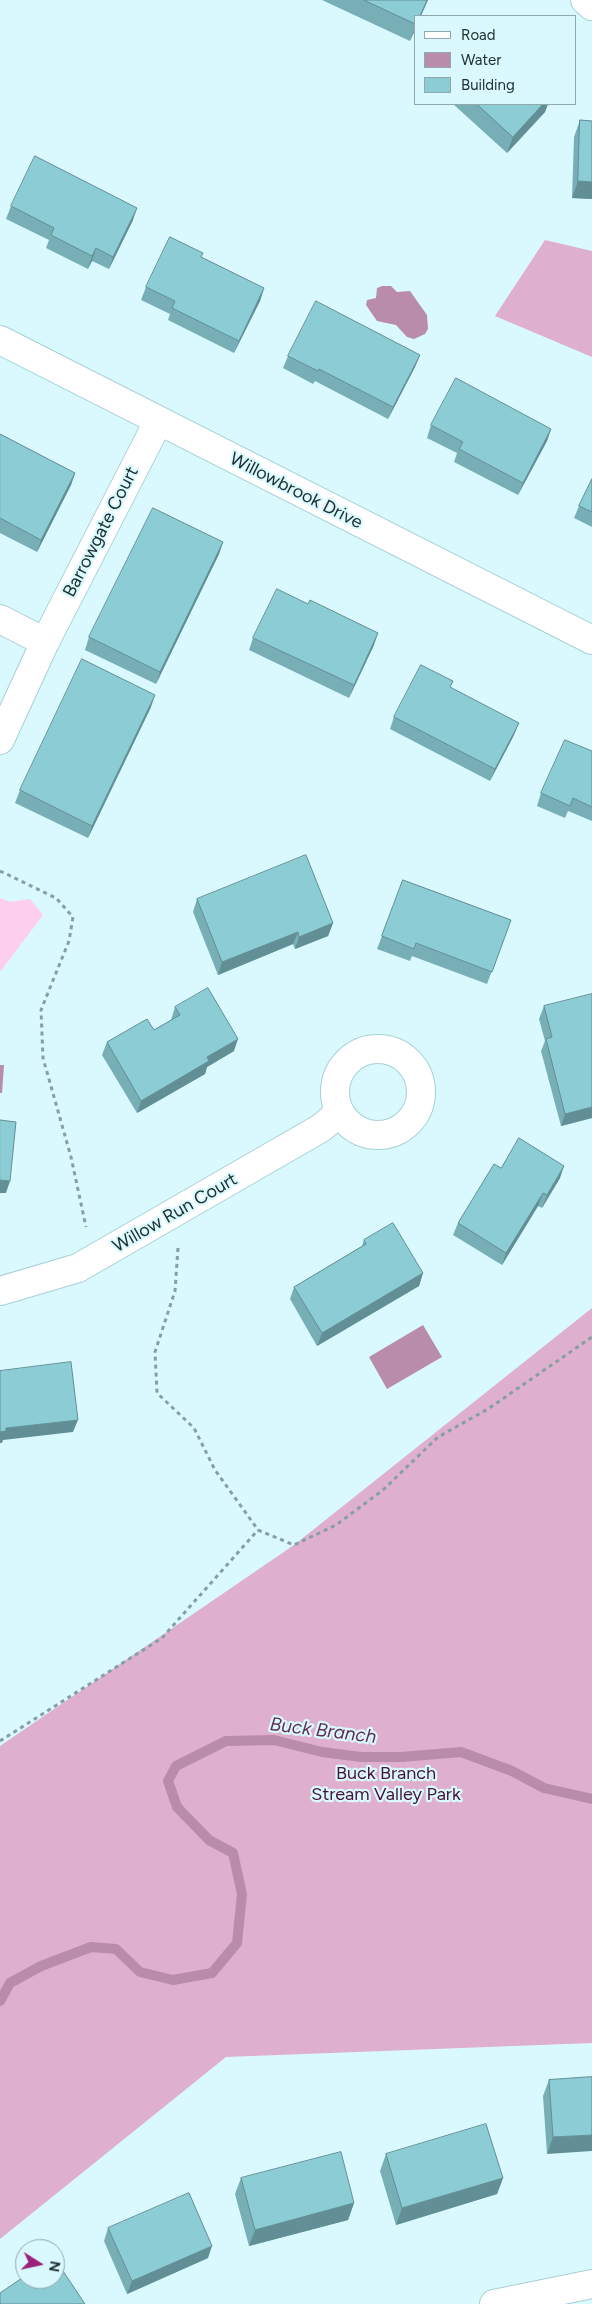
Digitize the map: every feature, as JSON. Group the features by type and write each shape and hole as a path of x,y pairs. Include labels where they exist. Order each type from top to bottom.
{"street":[{"path":"584,0 592,6"},
{"name":"Willowbrook Drive","path":"0,340 158,422 592,640"},
{"name":"Barrowgate Court","path":"0,740 44,642 158,422"},
{"path":"0,619 44,642"},
{"name":"Willow Run Court","path":"0,1291 78,1268 166,1220 321,1128 340,1112"},
{"path":"494,2304 592,2284"}],"path":[{"path":"0,871 56,898 73,917 69,941 41,1010 43,1058 72,1157 88,1240 95,1259"},
{"path":"166,1220 178,1248 175,1291 155,1352 157,1393 194,1428 215,1470 258,1530 294,1545 336,1525 383,1490 438,1437 488,1409 592,1337"},
{"path":"0,1741 162,1638 258,1530"}],"shaded area":[{"path":"0,898 10,902 30,899 43,915 0,972"}],"green space":[{"path":"545,240 592,251 592,357 495,316"},
{"name":"Buck Branch Stream Valley Park","path":"592,1308 592,2043 226,2057 0,2239 0,1746 294,1545"}],"water":[{"path":"391,286 397,292 410,291 427,315 428,329 425,334 414,339 407,337 396,325 377,321 366,305 367,300 376,298 377,288"},
{"path":"0,1065 4,1065 2,1093 0,1093"},
{"path":"423,1325 442,1357 387,1389 369,1357"}],"building":[{"path":"364,0 427,0 420,15 414,15 414,23"},
{"path":"478,105 542,105 513,137"},
{"path":"580,120 592,121 592,182 578,181"},
{"path":"35,156 137,208 113,257 96,248 92,256 51,235 54,228 11,206"},
{"path":"170,237 203,253 201,257 264,288 239,341 172,308 175,301 146,287"},
{"path":"316,301 420,355 393,407 319,369 318,371 288,356"},
{"path":"456,378 551,429 523,483 459,449 463,442 431,425"},
{"path":"0,434 75,473 41,540 0,518"},
{"path":"592,479 592,512 579,506"},
{"path":"153,508 223,542 160,672 89,637"},
{"path":"277,589 308,604 310,600 378,633 354,685 253,638"},
{"path":"82,659 155,695 92,826 20,790"},
{"path":"421,665 453,681 450,687 519,723 495,769 394,717"},
{"path":"565,740 592,751 592,807 573,798 570,806 541,793"},
{"path":"306,855 333,923 299,937 298,932 222,962 197,899"},
{"path":"403,880 511,920 492,972 416,943 414,949 382,936"},
{"path":"208,988 238,1039 207,1057 209,1061 141,1101 107,1042 147,1019 154,1030 180,1015 175,1007"},
{"path":"592,994 592,1107 565,1114 546,1039 552,1037 544,1006"},
{"path":"0,1120 16,1122 10,1181 0,1180"},
{"path":"519,1138 564,1166 547,1195 543,1193 506,1253 458,1223 494,1164 501,1168"},
{"path":"393,1223 423,1273 322,1333 294,1287 366,1244 364,1240"},
{"path":"71,1362 78,1420 6,1428 6,1431 0,1432 0,1371"},
{"path":"592,2077 592,2135 553,2137 549,2080"},
{"path":"486,2124 503,2178 402,2208 386,2154"},
{"path":"341,2152 354,2203 255,2230 241,2178"},
{"path":"189,2193 212,2246 132,2281 108,2228"},
{"path":"65,2274 85,2304 0,2304 0,2293 15,2283 15,2289 65,2289"}],"waterway":[{"name":"Buck Branch","path":"0,2001 10,1983 41,1966 91,1947 116,1949 140,1972 173,1980 212,1973 237,1943 242,1894 233,1853 209,1840 177,1807 168,1781 176,1766 226,1741 274,1740 322,1752 361,1757 401,1757 461,1752 512,1771 544,1788 592,1799"}]}
